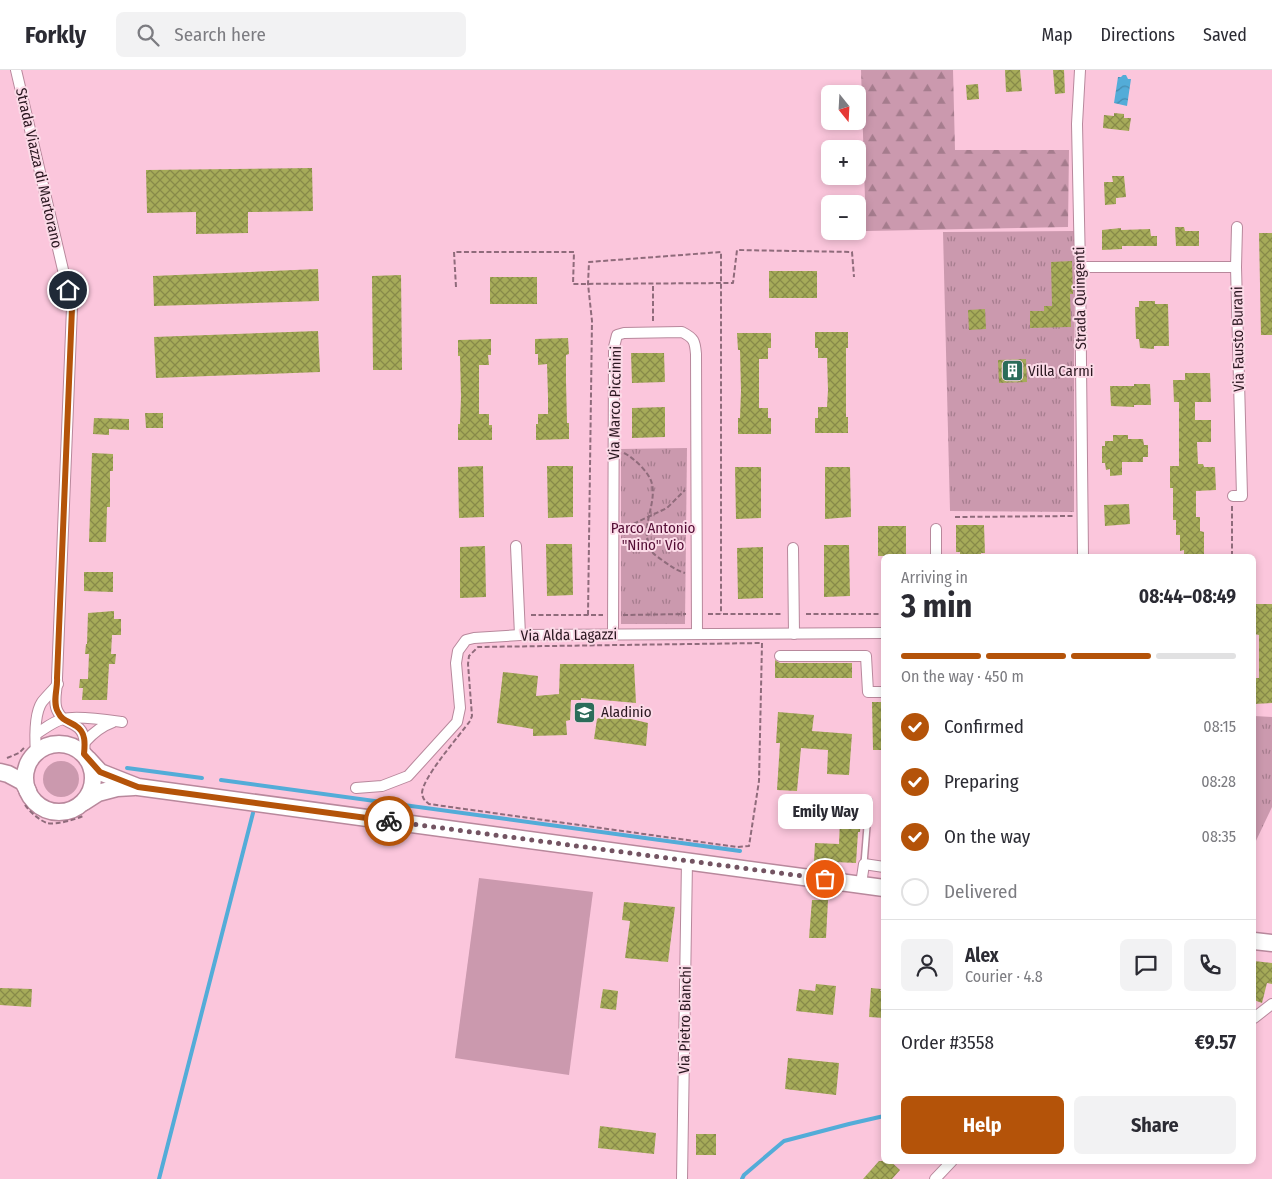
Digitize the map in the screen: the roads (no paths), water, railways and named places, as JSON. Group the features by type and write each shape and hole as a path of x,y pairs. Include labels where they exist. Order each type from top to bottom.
{"main road":[{"path":"0,767 7,767 33,756 44,747 66,744 86,751 100,772 138,787"},
{"path":"84,808 94,781 93,769 86,751"},
{"path":"27,799 26,767 33,756"},
{"path":"0,772 23,782 27,799"},
{"path":"27,799 34,800 47,810 67,811 84,808 98,793 117,788 138,787 881,887"},
{"path":"1256,941 1272,943"}],"street":[{"name":"Strada Viazza di Martorano","path":"16,70 72,308 58,684 55,707 62,719"},
{"name":"Strada Quingenti","path":"1080,70 1077,124 1083,554"},
{"path":"1236,268 1238,227"},
{"name":"Via Fausto Burani","path":"1080,267 1236,268 1242,496 1232,496"},
{"name":"Via Marco Piccinini","path":"613,634 614,347 617,335 624,333 682,332 690,336 695,342 696,354 698,634"},
{"path":"936,529 936,554"},
{"path":"516,546 520,635"},
{"path":"792,548 794,634"},
{"name":"Via Alda Lagazzi","path":"356,788 382,786 408,776 457,722 460,708 456,663 458,651 466,640 520,635 881,633"},
{"path":"780,656 866,656 868,692 881,692"},
{"path":"33,756 38,709 58,684"},
{"path":"36,734 62,719 90,718 118,722 104,725 96,730 86,751"},
{"path":"62,719 77,726 82,732 86,751"},
{"name":"Via Pietro Bianchi","path":"682,1179 687,861"},
{"path":"861,884 864,864 881,867"},
{"path":"1256,1016 1272,1004"},
{"path":"935,1179 949,1164"}],"lane":[{"path":"864,864 869,801"}],"water":[{"path":"1123,75 1131,79 1127,106 1114,103 1118,77"}],"waterway":[{"path":"127,768 202,778"},
{"path":"221,780 740,851"},
{"path":"159,1179 253,813"},
{"path":"742,1179 744,1175 784,1141 881,1117"}],"place":[{"name":"Villa Carmi","path":"1012,371"},
{"name":"Aladinio","path":"585,712"},
{"name":"Emily Way","path":"825,879"}],"park label":[{"name":"Parco Antonio \"Nino\" Vio","path":"653,536"}]}
